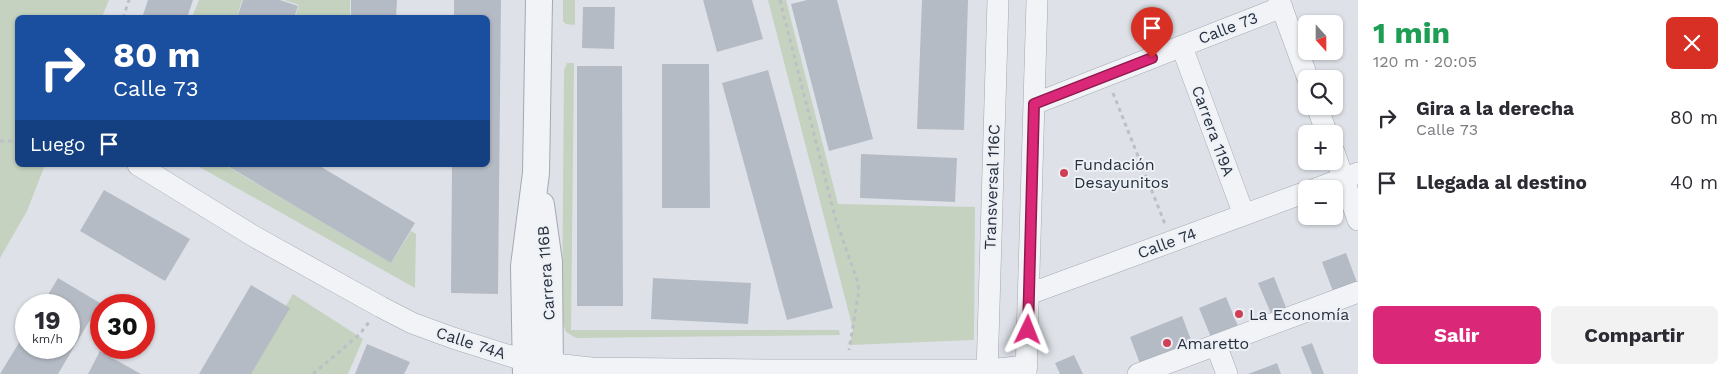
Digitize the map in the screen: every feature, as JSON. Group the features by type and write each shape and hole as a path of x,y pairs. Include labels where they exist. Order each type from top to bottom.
{"street":[{"name":"Carrera 116B","path":"538,368 524,266 536,172 539,0"},
{"name":"Transversal 116C","path":"987,372 998,0"},
{"path":"1026,370 1034,104 1043,2"},
{"path":"1281,4 1305,70"},
{"name":"Calle 73","path":"1034,104 1182,46 1281,4"},
{"name":"Carrera 119A","path":"1182,46 1244,215"},
{"path":"1343,165 1351,176 1358,220"},
{"name":"Calle 74A","path":"141,167 255,238 380,307 412,323 538,368 987,372 1026,370"},
{"name":"Calle 74","path":"1029,294 1298,195"},
{"path":"1138,374 1358,292"},
{"path":"1216,345 1226,374"}],"path":[{"path":"124,15 129,0"},
{"path":"780,0 834,217 859,290 848,370"},
{"path":"1106,76 1172,241"},
{"path":"0,141 15,141"},
{"path":"313,374 360,334 380,307"}],"green space":[{"path":"0,0 109,0 103,15 15,15 15,167 44,167 27,211 0,258"},
{"path":"199,0 242,0 238,15 193,15"},
{"path":"284,0 350,0 350,15 296,15 299,5"},
{"path":"563,0 575,0 575,25 566,24 563,21"},
{"path":"768,0 786,0 838,204 975,207 974,340 850,345 853,329"},
{"path":"567,63 574,63 571,330 839,330 840,335 576,338 566,332 562,321 564,70"},
{"path":"200,167 228,167 391,263 411,231 416,234 415,288"},
{"path":"293,294 363,339 348,374 245,374"}],"building":[{"path":"148,0 193,0 188,15 143,15"},
{"path":"243,0 280,0 298,6 295,15 238,15"},
{"path":"351,0 397,0 396,15 351,15"},
{"path":"454,0 501,0 498,294 451,293 452,167 490,167 490,15 454,15"},
{"path":"703,0 752,0 763,39 717,52"},
{"path":"807,0 837,0 873,139 829,151 791,4"},
{"path":"922,0 968,0 964,130 917,129"},
{"path":"583,7 615,7 614,49 582,48"},
{"path":"662,64 709,64 710,208 662,208"},
{"path":"577,66 622,66 623,306 577,306"},
{"path":"768,70 833,308 787,320 722,83"},
{"path":"861,154 957,158 955,202 860,198"},
{"path":"229,167 321,167 415,223 391,263"},
{"path":"104,190 190,239 165,281 80,231"},
{"path":"1346,253 1358,285 1334,294 1322,262"},
{"path":"1274,277 1287,310 1272,316 1258,283"},
{"path":"58,278 90,297 90,320 80,337 80,294 49,294"},
{"path":"653,278 751,283 748,324 651,319"},
{"path":"251,285 290,308 251,374 199,374"},
{"path":"1226,297 1240,331 1213,342 1199,308"},
{"path":"1182,316 1194,348 1142,369 1130,337"},
{"path":"1312,343 1324,374 1312,374 1301,347"},
{"path":"367,344 410,362 404,374 355,374"},
{"path":"15,349 15,359 67,359 58,374 0,374"},
{"path":"1074,355 1083,374 1060,374 1055,363"},
{"path":"96,359 114,359 141,374 88,374"},
{"path":"1277,363 1281,374 1248,374"}],"place":[{"name":"Fundación Desayunitos","path":"1064,173"},
{"name":"La Economía","path":"1239,314"},
{"name":"Amaretto","path":"1167,343"}],"route":[{"path":"1028,330 1034,104 1152,58"}]}
